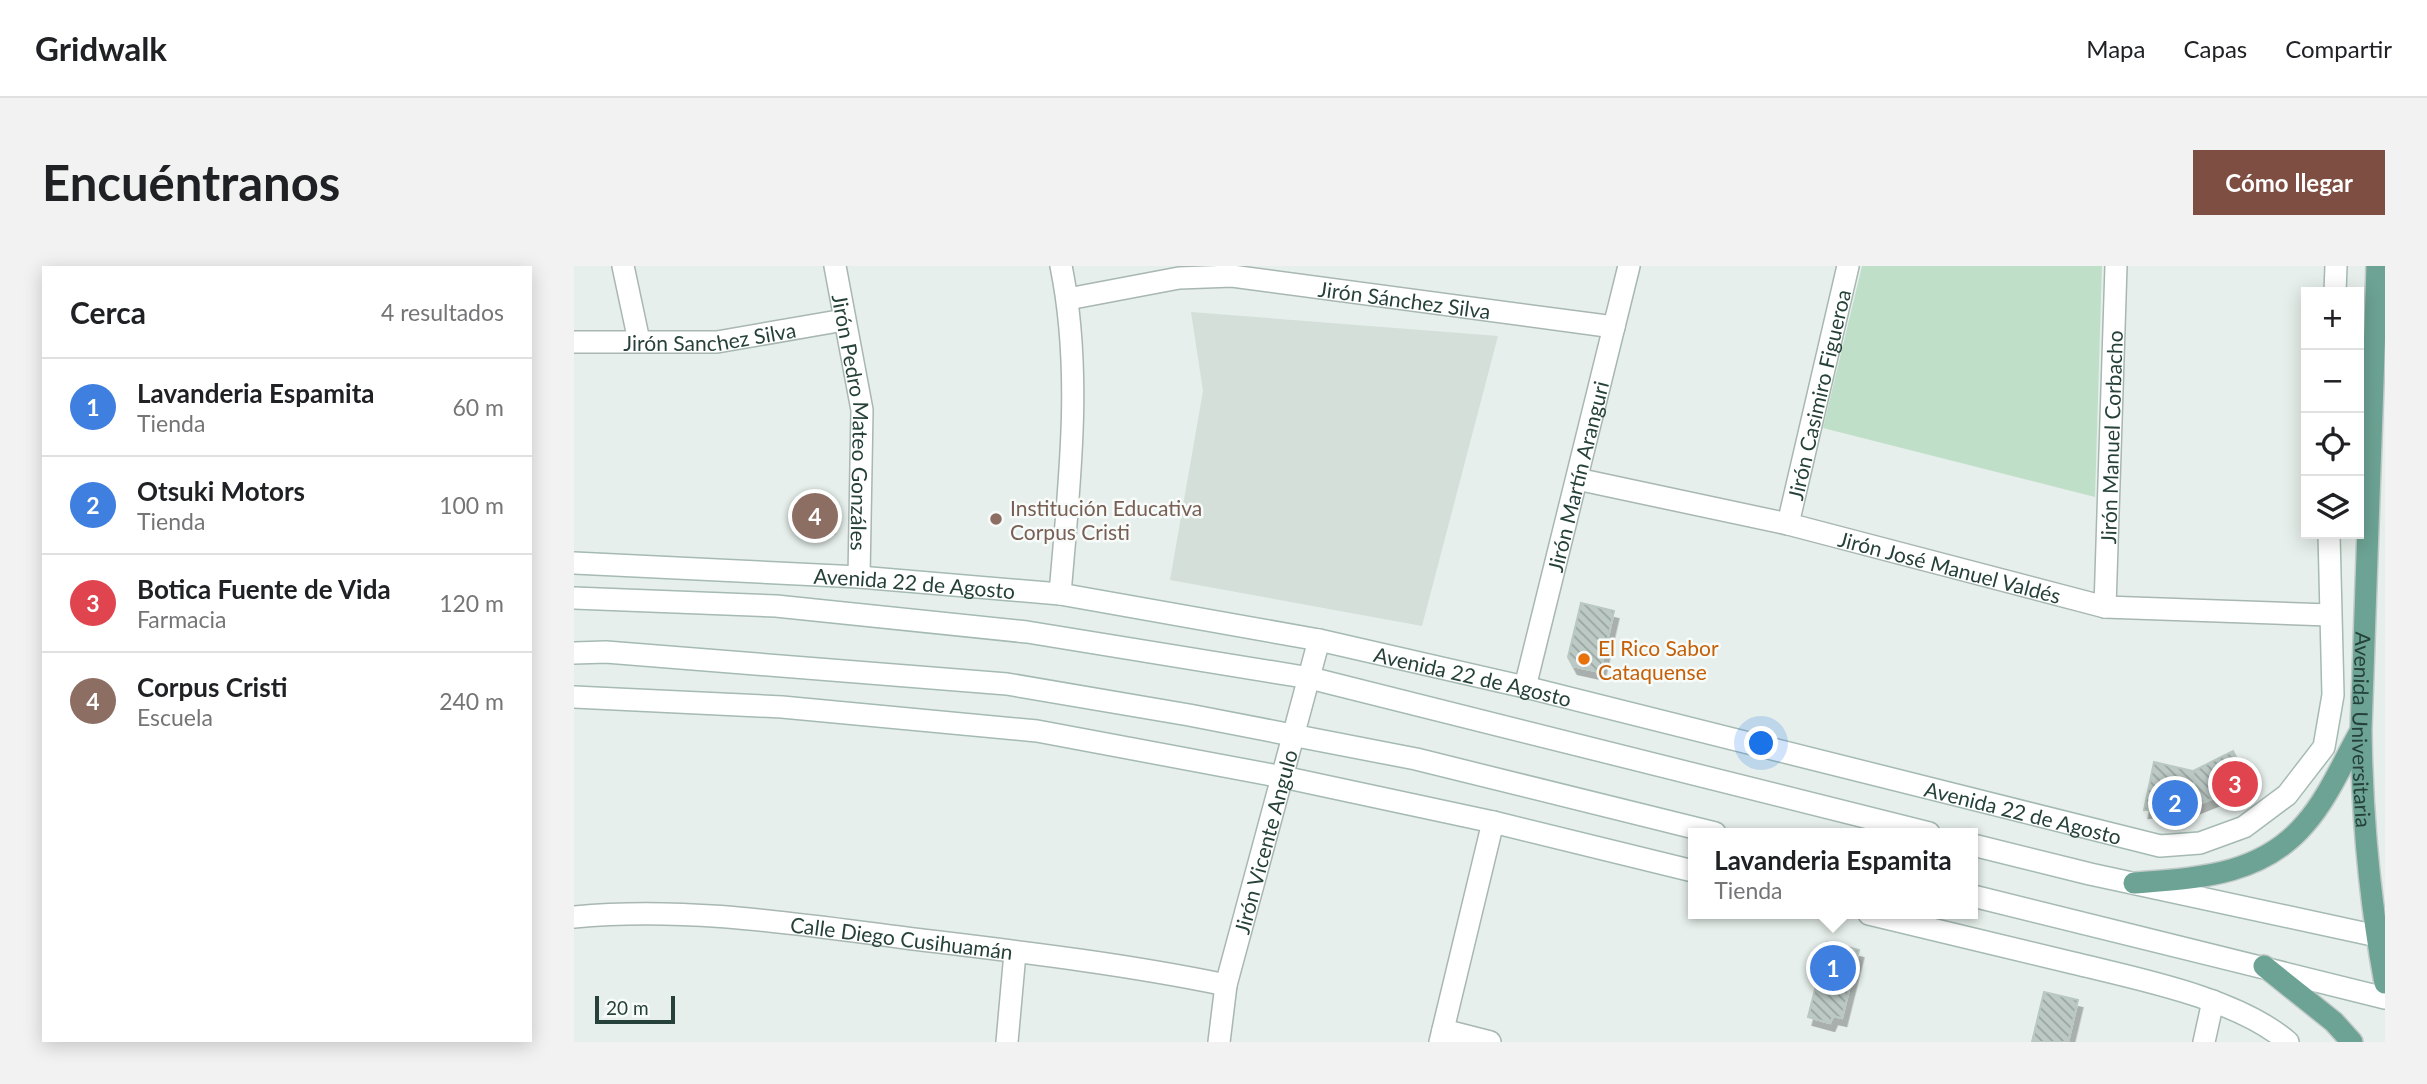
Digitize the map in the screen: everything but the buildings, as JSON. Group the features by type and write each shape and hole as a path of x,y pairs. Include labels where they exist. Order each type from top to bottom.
{"main road":[{"name":"Avenida Universitaria","path":"2377,266 2361,730 2365,857 2381,937 2385,983"},
{"path":"2134,883 2236,870 2268,857 2306,823 2361,730"},
{"path":"2264,966 2334,1022 2352,1042"}],"street":[{"path":"623,266 639,341"},
{"name":"Jirón Pedro Mateo Gonzáles","path":"835,266 862,410 859,577"},
{"path":"1060,594 1072,457 1072,358 1068,299 1061,266"},
{"name":"Jirón Martín Aranguri","path":"1525,687 1629,266"},
{"name":"Jirón Casimiro Figueroa","path":"1788,524 1848,266"},
{"name":"Jirón Manuel Corbacho","path":"2105,607 2116,266"},
{"path":"2335,287 2336,266"},
{"name":"Jirón Sánchez Silva","path":"1068,299 1179,278 1232,276 1614,327"},
{"name":"Jirón Sanchez Silva","path":"574,342 717,342 844,320"},
{"name":"Jirón José Manuel Valdés","path":"1577,479 1788,524 2105,607 2329,615"},
{"name":"Avenida Universitaria","path":"2323,747 2333,695 2329,539"},
{"name":"Avenida 22 de Agosto","path":"574,564 859,577 1060,594 1319,640 1525,687 2160,846 2200,843 2244,827 2287,795 2323,747"},
{"name":"Avenida 22 de Agosto","path":"574,598 776,607 1027,632 1310,678 1909,828"},
{"name":"Jirón Vicente Angulo","path":"1219,1042 1226,985 1319,640"},
{"path":"574,653 606,652 1007,684 1416,759 1695,828"},
{"path":"574,697 782,706 1037,732 1283,777 1493,822 1688,870"},
{"path":"1490,1042 1442,1036 1493,822"},
{"path":"1978,846 2381,937"},
{"path":"1978,897 2385,998"},
{"name":"Calle Diego Cusihuamán","path":"574,917 619,912 784,922 1094,962 1226,985"},
{"path":"1890,919 2148,982 2213,1002 2278,1034 2288,1042"},
{"path":"1007,1042 1015,953"},
{"path":"2204,1042 2213,1002"}],"shaded area":[{"path":"1191,312 1498,336 1422,626 1170,580 1203,391"}],"green space":[{"path":"1862,266 2102,266 2095,497 1823,428"}],"place":[{"name":"Corpus Cristi","path":"815,516"},
{"name":"Institución Educativa Corpus Cristi","path":"996,519"},
{"name":"El Rico Sabor Cataquense","path":"1584,659"},
{"name":"Botica Fuente de Vida","path":"2235,784"},
{"name":"Otsuki Motors","path":"2175,803"},
{"name":"Lavanderia Espamita","path":"1833,968"}]}
